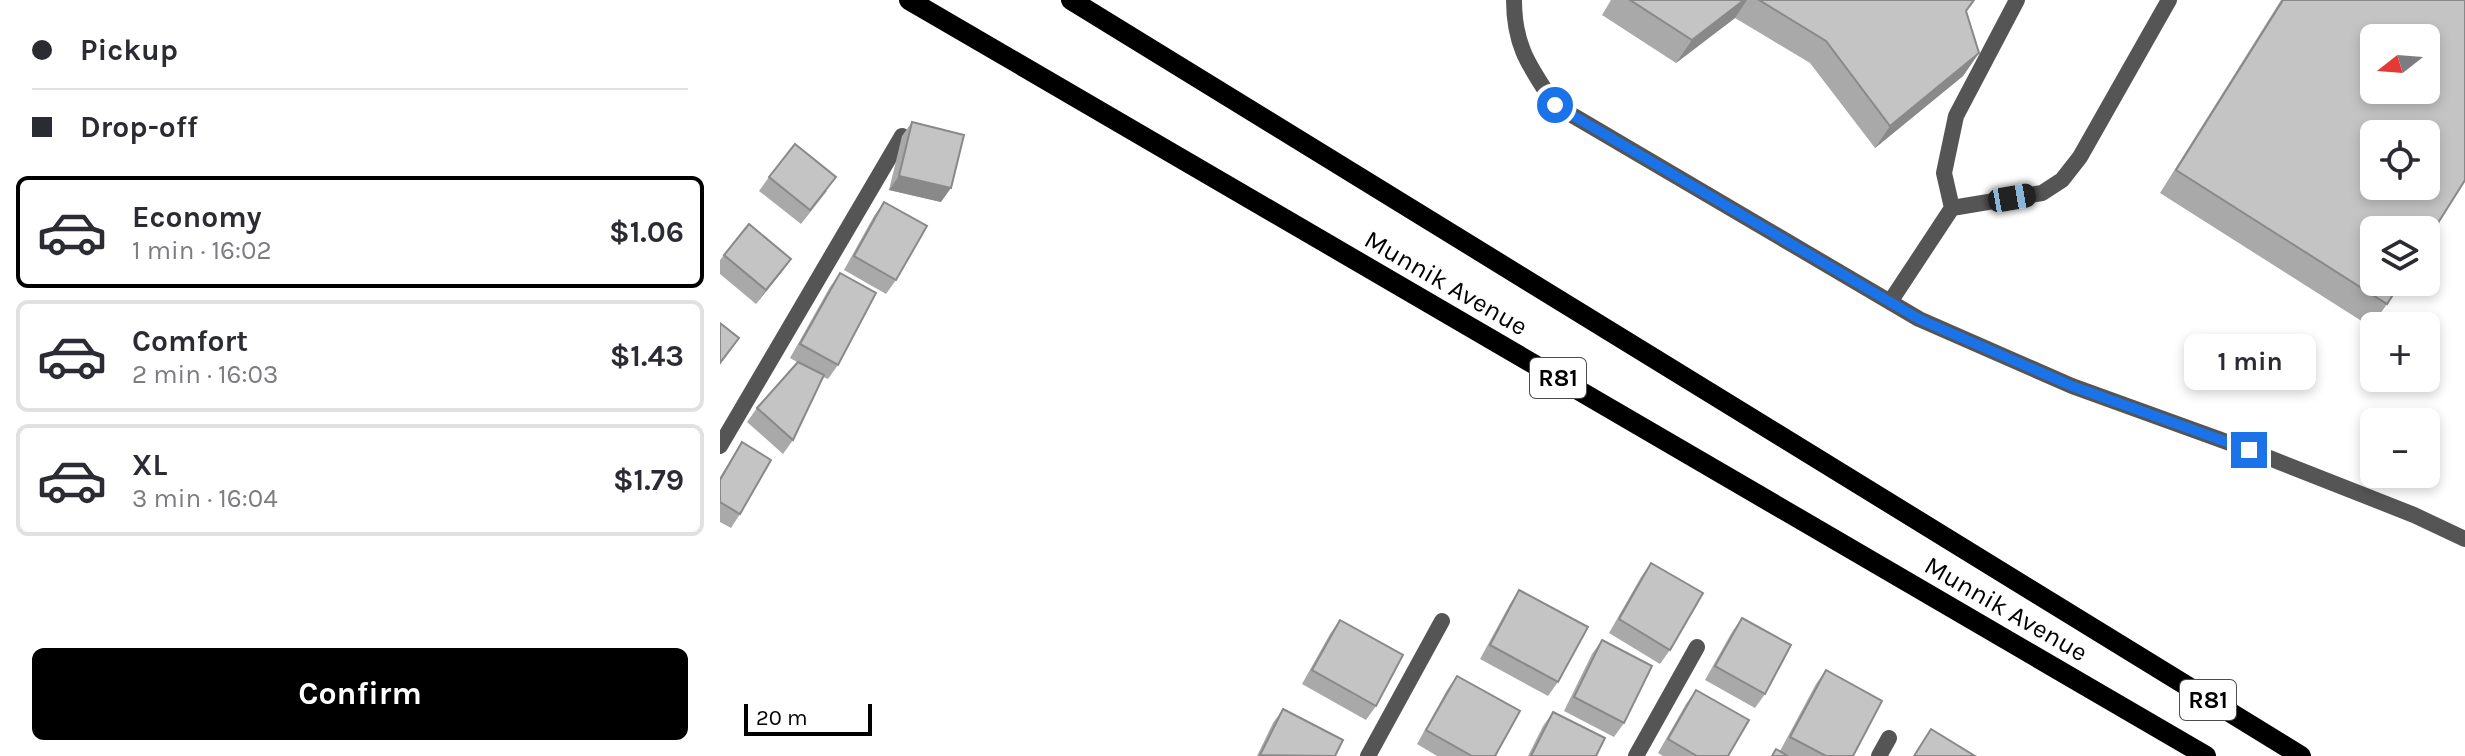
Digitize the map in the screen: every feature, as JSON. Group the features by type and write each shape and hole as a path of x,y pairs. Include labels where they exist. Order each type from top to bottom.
{"main road":[{"name":"Munnik Avenue","path":"909,0 2206,756"},
{"name":"Munnik Avenue","path":"1071,0 2301,756"}],"street":[{"path":"1514,0 1514,29 1530,67 1555,105 1919,319 2072,386 2249,450 2414,515 2465,539"},
{"path":"1890,302 1952,208 1944,173 1956,116 2017,0"},
{"path":"1952,208 2042,193 2062,180 2080,157 2169,0"},
{"path":"720,446 902,136"},
{"path":"1368,756 1442,621"},
{"path":"1636,756 1697,647"},
{"path":"1879,756 1889,738"}],"building":[{"path":"1630,0 1744,0 1692,40"},
{"path":"1759,0 1974,0 1966,11 1979,53 1890,126 1826,41"},
{"path":"2283,0 2465,0 2465,180 2440,220 2440,216 2360,216 2360,287 2176,170"},
{"path":"912,122 964,135 951,188 899,176"},
{"path":"795,144 836,177 810,210 769,177"},
{"path":"884,202 927,226 896,280 854,256"},
{"path":"749,224 791,259 766,290 724,255"},
{"path":"840,273 876,293 838,365 800,344"},
{"path":"2374,296 2392,296 2387,304"},
{"path":"720,323 739,338 720,363"},
{"path":"798,362 824,375 793,440 757,408"},
{"path":"742,442 771,460 740,514 720,502 720,480"},
{"path":"1651,563 1703,593 1670,650 1619,619"},
{"path":"1519,590 1588,627 1558,682 1490,645"},
{"path":"1742,618 1791,645 1765,694 1715,666"},
{"path":"1340,620 1403,655 1376,706 1312,670"},
{"path":"1602,640 1652,666 1624,723 1574,697"},
{"path":"1826,670 1882,701 1853,756 1826,756 1790,737"},
{"path":"1457,676 1520,711 1495,756 1472,756 1426,730"},
{"path":"1696,690 1749,720 1728,756 1697,756 1668,739"},
{"path":"1283,709 1343,740 1335,756 1260,755"},
{"path":"1553,712 1605,738 1596,756 1531,756"},
{"path":"1931,729 1975,756 1914,756"},
{"path":"1776,749 1788,756 1772,756"}],"route":[{"path":"1555,105 1919,319 2072,386 2249,450"}]}
